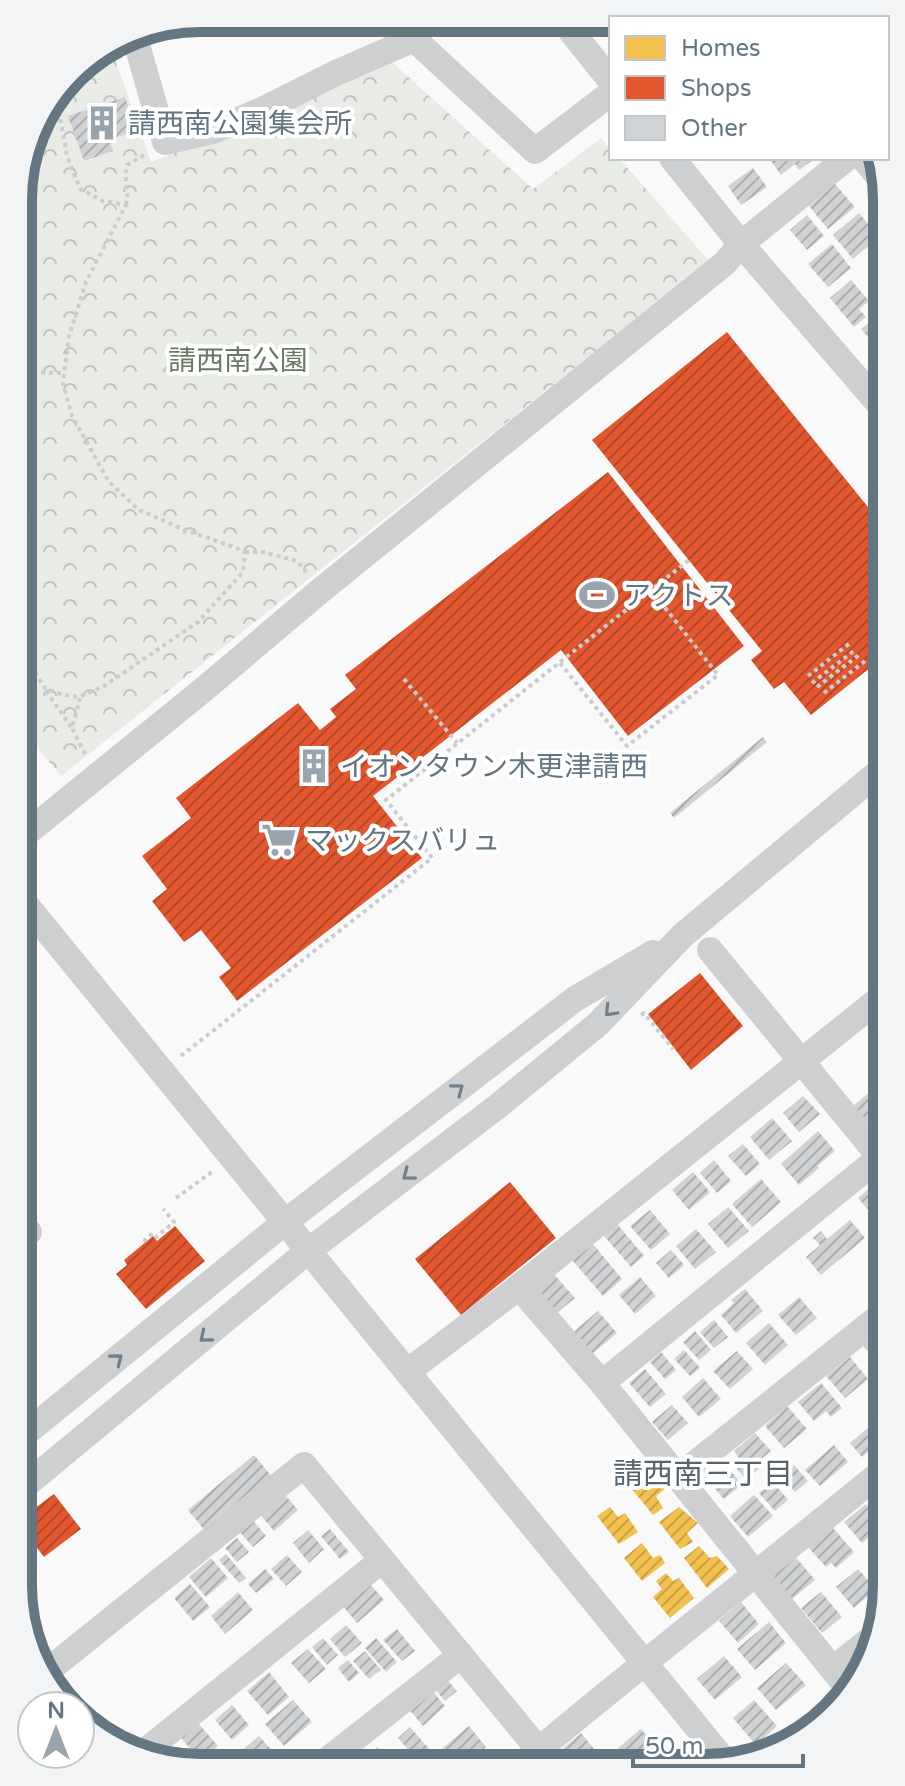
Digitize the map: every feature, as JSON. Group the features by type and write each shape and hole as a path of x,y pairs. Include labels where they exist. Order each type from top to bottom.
{"street":[{"path":"572,32 609,79"},
{"path":"137,45 165,142 213,131 414,39 535,151 609,95"},
{"path":"674,160 741,244 873,397"},
{"path":"32,829 725,263 741,244 845,160"},
{"path":"32,1480 308,1251 498,1106 598,1024 683,935 873,777"},
{"path":"32,912 718,1753"},
{"path":"32,1428 285,1222 575,999 683,935"},
{"path":"710,950 873,1146"},
{"path":"407,1372 519,1287 873,1004"},
{"path":"602,1383 873,1166"},
{"path":"519,1287 602,1383 843,1681"},
{"path":"677,1478 873,1322"},
{"path":"53,1667 304,1465 461,1655 534,1754"},
{"path":"541,1754 643,1662 873,1479"},
{"path":"151,1746 382,1560"},
{"path":"833,1669 861,1647"},
{"path":"335,1754 461,1655"}],"path":[{"path":"55,115 60,117 67,156 80,189 103,201 126,205"},
{"path":"165,142 127,165 126,205 86,282 69,336 64,373 63,383 72,416 109,482 139,510 245,552 263,552 297,561 320,591"},
{"path":"32,368 32,376"},
{"path":"33,372 64,373"},
{"path":"45,688 78,697 104,686 198,622 243,572 245,552"},
{"path":"181,1056 432,858 386,800 689,560"},
{"path":"560,663 627,746 718,675 651,590"},
{"path":"808,676 850,643"},
{"path":"815,685 857,652"},
{"path":"824,693 865,661"},
{"path":"32,668 72,728 86,756 102,772"},
{"path":"404,679 457,743"},
{"path":"72,728 81,696"},
{"path":"652,1025 673,1049"},
{"path":"176,1198 215,1169"},
{"path":"144,1239 153,1233 156,1237 174,1222 163,1209"}],"green space":[{"name":"請西南公園","path":"114,56 151,162 269,115 387,58 533,189 601,138 609,147 609,160 621,160 709,261 61,776 32,741 32,200 33,178 41,146 55,116 74,89"}],"building: Homes":[{"path":"653,1471 666,1488 656,1496 663,1508 653,1515 631,1488"},
{"path":"610,1507 618,1517 625,1513 638,1532 619,1544 597,1516"},
{"path":"679,1507 698,1523 687,1533 693,1542 680,1549 659,1522"},
{"path":"642,1543 653,1558 660,1555 665,1563 642,1581 624,1558"},
{"path":"699,1546 710,1558 717,1556 729,1569 707,1588 684,1558"},
{"path":"666,1573 673,1581 679,1578 694,1598 670,1618 653,1597 662,1589 656,1581"}],"building: Shops":[{"path":"727,332 873,513 873,665 811,715 784,682 774,689 751,660 762,651 592,440"},
{"name":"イオンタウン木更津請西","path":"608,472 744,646 628,736 561,650 373,796 422,858 237,1001 219,977 231,968 201,930 184,942 152,901 167,889 142,856 191,818 176,798 298,703 320,730 336,717 330,709 356,689 345,675"},
{"path":"700,973 743,1026 691,1070 648,1014"},
{"path":"510,1182 556,1238 461,1315 415,1259"},
{"path":"175,1226 205,1261 146,1309 116,1274 127,1265 124,1260 153,1236 157,1241"},
{"path":"54,1494 81,1529 44,1557 32,1541 32,1510"}],"building: Other":[{"name":"請西南公園集会所","path":"125,97 136,130 109,140 113,151 84,161 68,116"},
{"path":"770,160 813,160 799,170 795,164 781,175"},
{"path":"753,168 767,187 741,205 728,186"},
{"path":"835,184 855,207 828,229 809,206"},
{"path":"859,213 873,230 873,242 853,259 833,235"},
{"path":"807,215 824,236 807,250 790,230"},
{"path":"832,244 851,268 828,287 808,264"},
{"path":"851,280 869,301 859,309 866,317 854,327 830,298"},
{"path":"873,320 873,343 861,329"},
{"path":"763,737 767,742 674,818 670,813"},
{"path":"870,1092 873,1095 873,1122 869,1125 853,1106"},
{"path":"803,1096 820,1114 799,1132 783,1113"},
{"path":"772,1118 792,1141 769,1160 750,1137"},
{"path":"818,1131 835,1151 799,1185 781,1164"},
{"path":"743,1144 760,1164 746,1176 728,1156"},
{"path":"714,1160 731,1181 717,1193 700,1173"},
{"path":"693,1172 710,1192 689,1210 672,1190"},
{"path":"761,1179 781,1202 752,1227 732,1204"},
{"path":"872,1186 873,1209 870,1212 858,1198"},
{"path":"728,1207 749,1231 728,1248 708,1224"},
{"path":"650,1210 670,1234 651,1250 630,1226"},
{"path":"850,1220 865,1238 821,1275 806,1257 820,1245 813,1238 821,1231 827,1239"},
{"path":"617,1224 644,1256 631,1267 604,1236"},
{"path":"696,1229 716,1252 695,1269 676,1246"},
{"path":"592,1243 622,1279 603,1296 572,1260"},
{"path":"671,1250 684,1265 669,1278 656,1263"},
{"path":"551,1271 575,1298 557,1313 534,1286"},
{"path":"640,1277 656,1296 635,1314 619,1295"},
{"path":"745,1289 763,1311 736,1333 721,1315 734,1303 731,1300"},
{"path":"799,1297 817,1318 796,1335 778,1315"},
{"path":"598,1311 617,1333 591,1355 572,1333"},
{"path":"714,1320 728,1337 714,1348 700,1332"},
{"path":"769,1323 788,1345 765,1365 746,1343"},
{"path":"695,1331 711,1350 699,1360 683,1342"},
{"path":"873,1338 873,1358 863,1346"},
{"path":"684,1350 700,1368 690,1376 674,1359"},
{"path":"737,1351 753,1369 730,1389 713,1371"},
{"path":"661,1352 676,1370 665,1379 650,1362"},
{"path":"850,1357 868,1379 845,1398 826,1376"},
{"path":"645,1369 666,1394 650,1407 629,1383"},
{"path":"703,1378 721,1399 699,1417 682,1397"},
{"path":"821,1383 842,1408 831,1417 826,1411 814,1421 798,1402"},
{"path":"672,1405 688,1423 668,1440 652,1422"},
{"path":"787,1406 807,1429 784,1448 765,1426"},
{"path":"868,1428 873,1434 873,1448 862,1457 850,1443"},
{"path":"755,1433 771,1451 755,1464 759,1469 746,1480 733,1464 739,1458 734,1451"},
{"path":"834,1445 848,1462 820,1486 805,1470"},
{"path":"254,1455 272,1477 206,1532 188,1510"},
{"path":"722,1461 742,1484 724,1499 704,1476"},
{"path":"794,1465 808,1481 795,1492 781,1476"},
{"path":"773,1482 788,1500 775,1511 759,1493"},
{"path":"282,1491 298,1510 274,1531 258,1512"},
{"path":"754,1495 773,1516 748,1537 730,1516"},
{"path":"866,1504 873,1512 873,1534 862,1543 844,1522"},
{"path":"252,1519 266,1536 253,1547 238,1530"},
{"path":"832,1527 854,1552 836,1568 831,1563 826,1567 808,1547"},
{"path":"330,1529 349,1552 340,1559 321,1536"},
{"path":"308,1530 324,1549 309,1563 293,1543"},
{"path":"237,1538 249,1552 237,1562 225,1548"},
{"path":"226,1554 246,1578 239,1583 219,1560"},
{"path":"287,1555 302,1572 286,1586 271,1569"},
{"path":"794,1555 815,1580 792,1599 771,1574"},
{"path":"211,1558 228,1578 206,1597 189,1577"},
{"path":"265,1569 274,1579 256,1593 248,1584"},
{"path":"858,1569 873,1586 873,1592 854,1608 836,1587"},
{"path":"190,1584 210,1607 193,1621 174,1598"},
{"path":"371,1585 384,1600 357,1623 341,1604"},
{"path":"238,1592 253,1610 225,1634 211,1616"},
{"path":"821,1592 842,1617 822,1633 801,1608"},
{"path":"741,1602 759,1624 738,1643 719,1621"},
{"path":"769,1622 786,1643 755,1670 737,1649"},
{"path":"346,1625 362,1643 345,1657 330,1639"},
{"path":"397,1629 415,1651 402,1661 383,1640"},
{"path":"323,1638 338,1655 327,1665 312,1647"},
{"path":"376,1638 397,1662 386,1672 365,1648"},
{"path":"308,1649 326,1669 309,1683 291,1663"},
{"path":"365,1651 381,1670 369,1679 353,1661"},
{"path":"724,1656 742,1677 715,1700 697,1679"},
{"path":"348,1660 359,1673 349,1682 338,1668"},
{"path":"786,1663 806,1685 776,1710 757,1688"},
{"path":"269,1672 289,1697 268,1715 247,1691"},
{"path":"445,1677 457,1691 445,1701 434,1688"},
{"path":"430,1688 445,1706 423,1726 407,1707"},
{"path":"293,1700 312,1722 284,1746 265,1724"},
{"path":"754,1700 777,1726 756,1745 733,1718"},
{"path":"232,1705 249,1725 232,1740 215,1720"},
{"path":"198,1723 218,1746 209,1754 195,1754 181,1738"},
{"path":"469,1726 486,1747 478,1754 438,1752"},
{"path":"410,1727 431,1751 428,1754 412,1754 398,1738"},
{"path":"641,1729 663,1754 623,1754 618,1748"},
{"path":"581,1733 598,1754 561,1754 559,1752"},
{"path":"259,1736 275,1754 238,1754"},
{"path":"378,1747 384,1754 370,1754"}],"place":[{"name":"請西南公園集会所","path":"102,123"},
{"name":"アクトス","path":"597,595"},
{"name":"イオンタウン木更津請西","path":"314,766"},
{"name":"マックスバリュ","path":"279,840"}],"district":[{"name":"請西南三丁目","path":"703,1474"}]}
